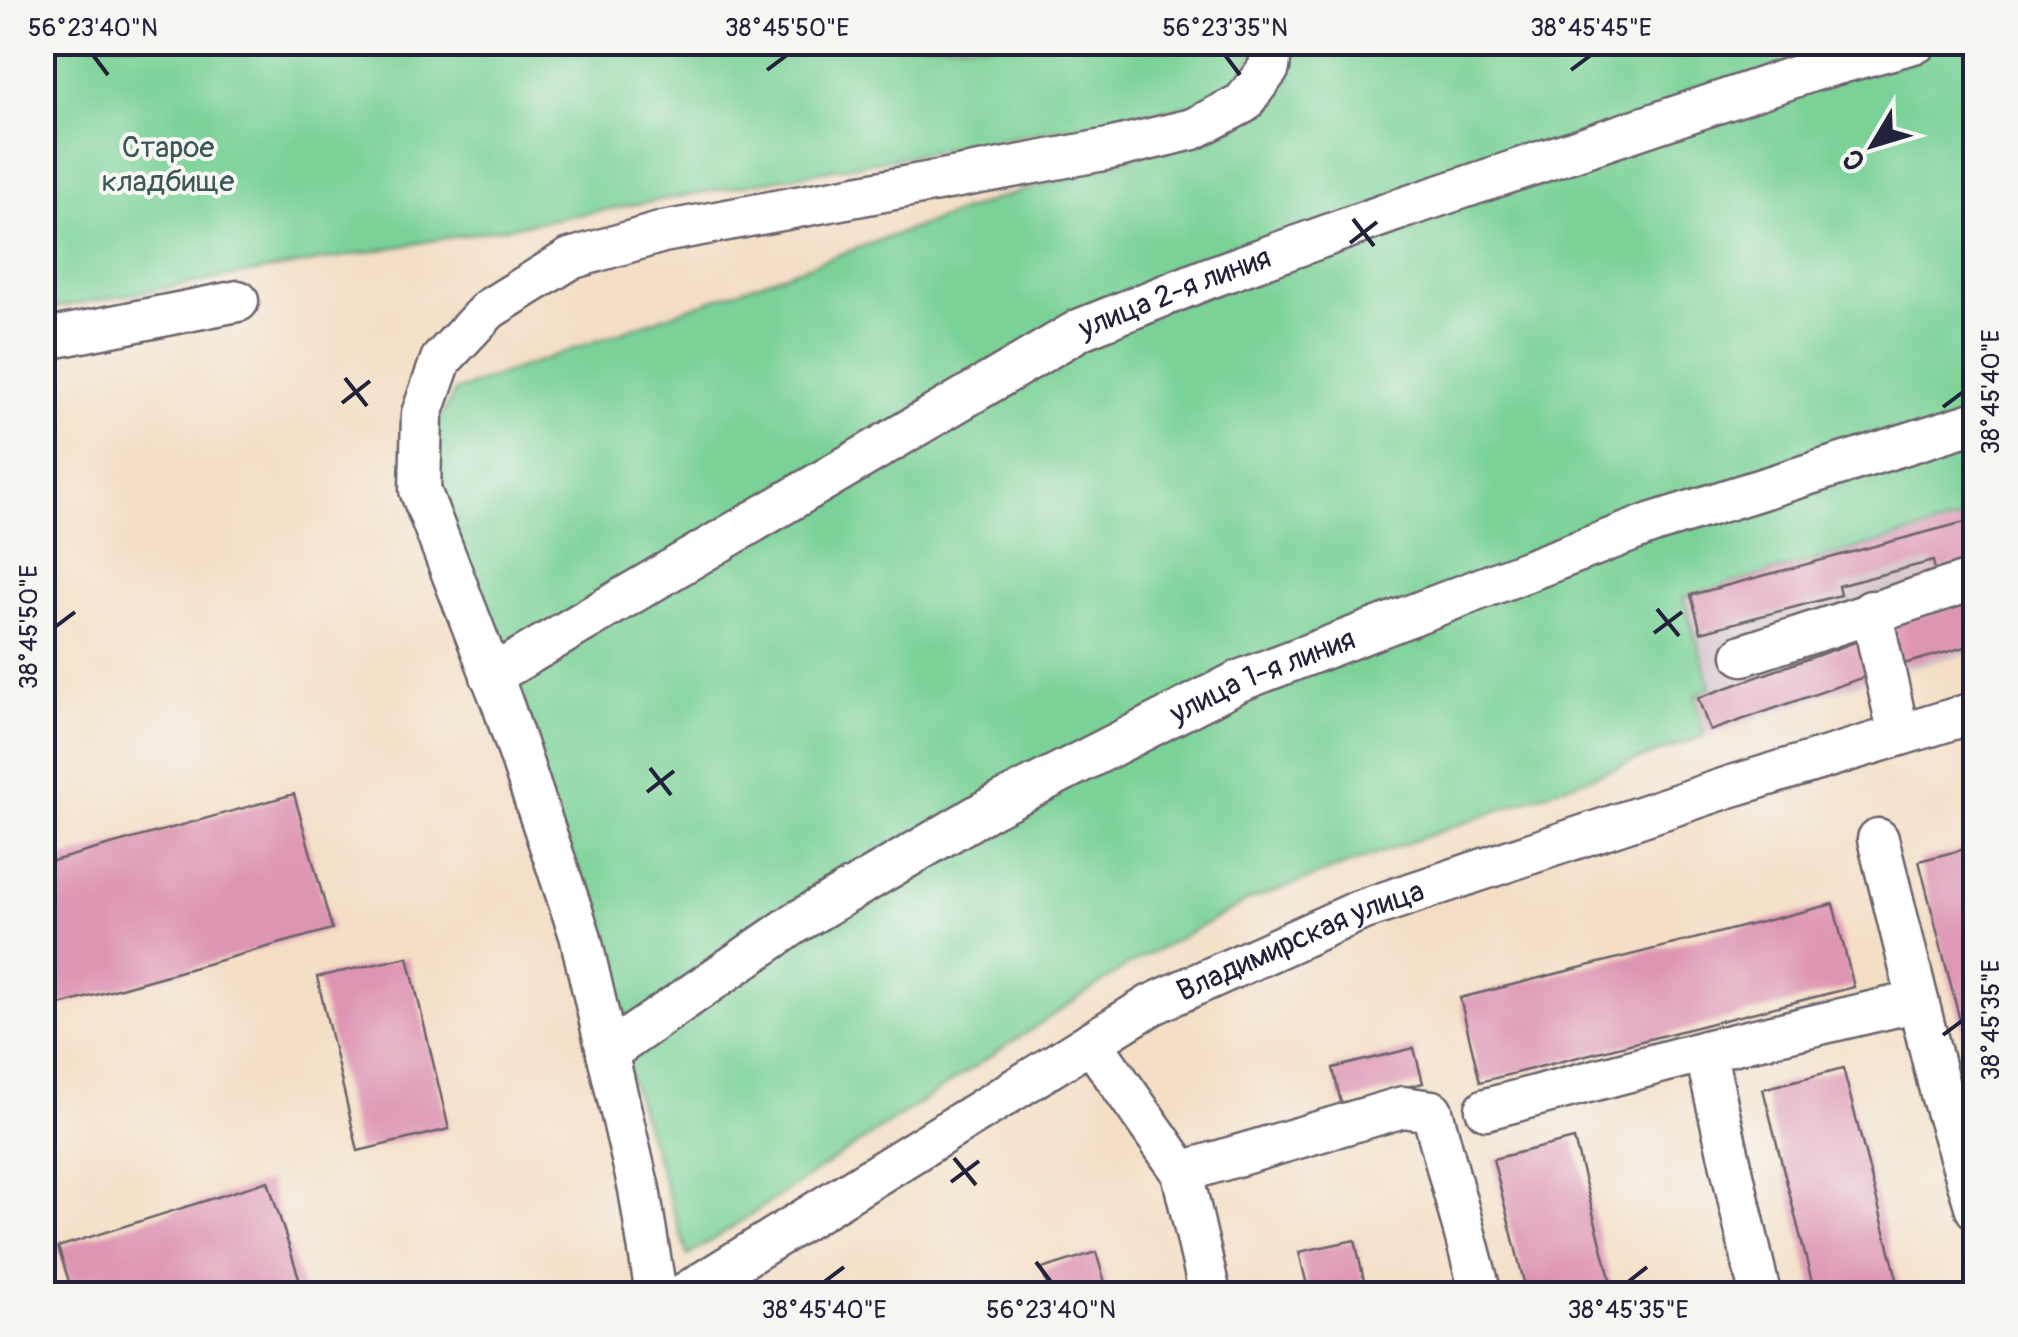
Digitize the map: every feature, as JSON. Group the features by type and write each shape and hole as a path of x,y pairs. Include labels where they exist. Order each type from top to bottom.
{"street":[{"path":"656,1294 639,1189 580,935 492,676 420,490 422,414 441,360 489,309 570,259 662,232 1108,149 1193,128 1243,103 1268,68 1272,42"},
{"name":"улица 2-я линия","path":"492,676 1081,329 1400,209 1815,70 1918,42"},
{"path":"42,340 238,301"},
{"name":"улица 1-я линия","path":"608,1053 798,922 989,809 1240,681 1653,523 1976,422"},
{"path":"1743,655 1976,579"},
{"path":"1872,610 1900,735"},
{"name":"Владимирская улица","path":"684,1294 1151,1004 1358,911 1729,787 1976,712"},
{"path":"1878,839 1918,1001 1958,1089 1976,1209"},
{"path":"1486,1109 1918,1001"},
{"path":"1091,1042 1182,1172 1210,1294"},
{"path":"1706,1051 1760,1294"},
{"path":"1182,1172 1403,1107 1432,1111 1481,1294"}],"shaded area":[{"path":"1975,516 1975,652 1892,672 1704,736 1682,598"}],"green space":[{"name":"Старое кладбище","path":"43,43 1257,43 1258,50 1222,100 43,310"},
{"path":"1290,43 1975,43 1975,516 1683,597 1711,687 1695,696 1704,736 1250,900 1127,966 688,1256 425,446 455,391 996,199 1236,126"}],"building":[{"path":"1976,519 1976,567 1962,570 1960,563 1935,570 1933,561 1838,586 1840,595 1701,632 1691,595"},
{"path":"1976,601 1976,644 1900,665 1889,626"},
{"path":"1858,641 1870,675 1710,731 1698,698"},
{"path":"294,794 332,929 42,1010 42,864"},
{"path":"1976,846 1976,1042 1966,1044 1919,861"},
{"path":"1833,904 1854,987 1480,1082 1460,998"},
{"path":"408,957 449,1129 358,1151 317,977"},
{"path":"1414,1048 1423,1083 1341,1103 1333,1068"},
{"path":"1843,1068 1901,1294 1815,1294 1763,1089"},
{"path":"1574,1139 1614,1294 1527,1294 1493,1159"},
{"path":"268,1181 302,1287 277,1294 73,1294 58,1247"},
{"path":"1355,1240 1367,1294 1309,1294 1299,1252"},
{"path":"1096,1252 1108,1293 1050,1294 1042,1269"}]}
